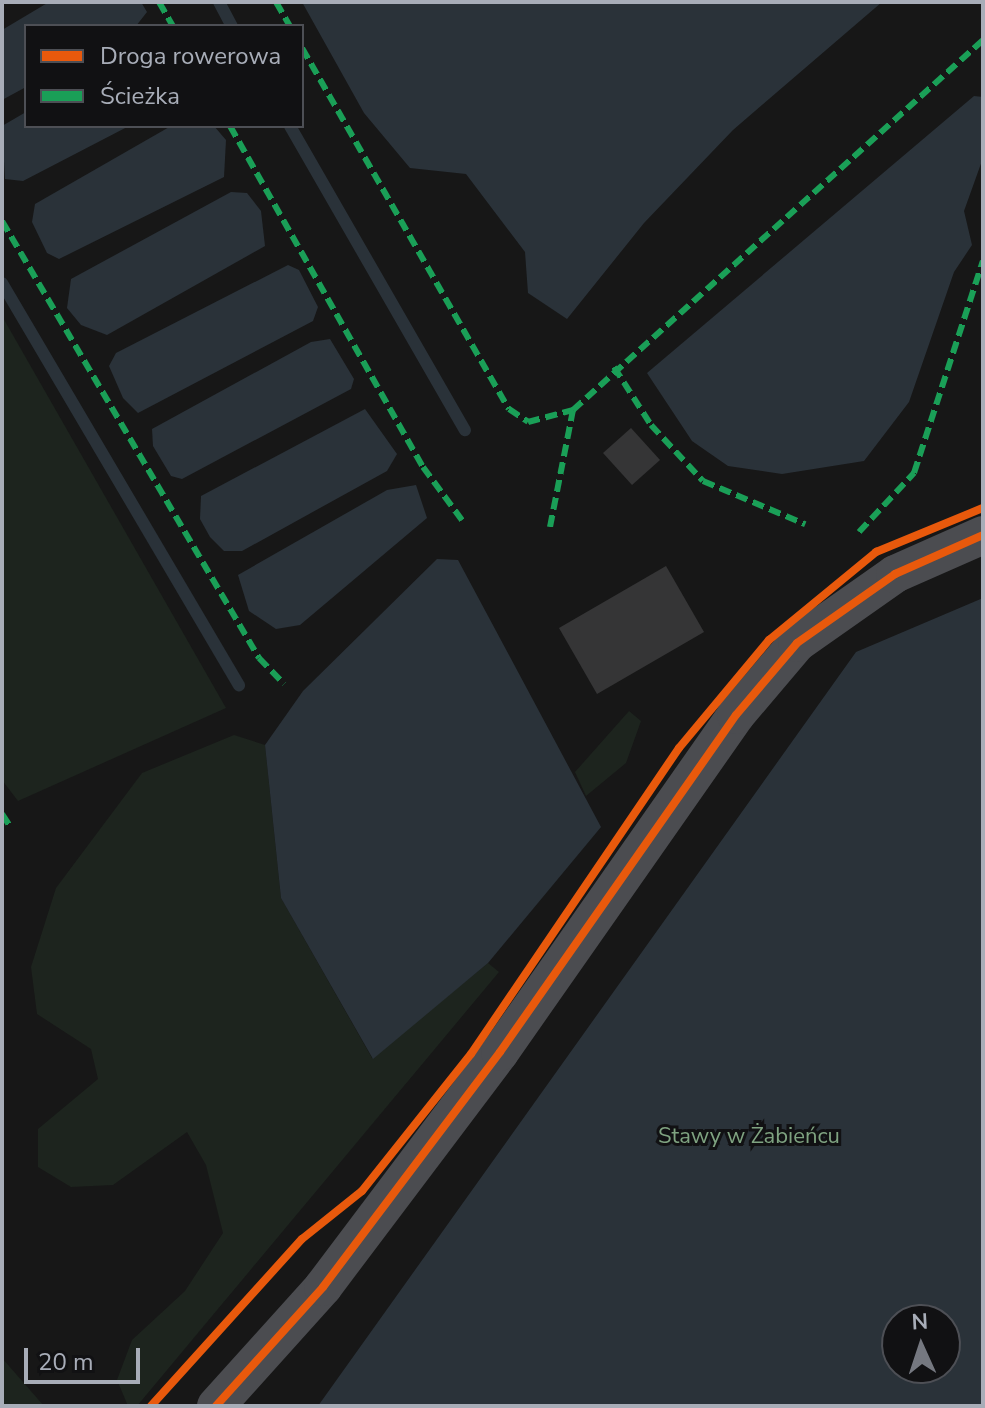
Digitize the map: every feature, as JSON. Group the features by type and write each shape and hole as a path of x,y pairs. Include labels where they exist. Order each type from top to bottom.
{"street":[{"path":"216,1406 323,1287 787,654 858,595 976,538"}],"shaded area":[{"path":"49,2 141,2 147,12 138,24 24,24 24,88 2,100 2,30"},
{"path":"302,2 882,2 733,130 644,223 567,319 528,293 525,252 466,174 410,168 364,113"},
{"path":"974,96 983,97 983,158 964,211 972,245 954,272 909,402 864,461 782,474 728,466 692,441 647,373"},
{"path":"24,113 24,128 125,128 23,181 5,179 2,126"},
{"path":"168,128 216,128 226,140 224,177 59,259 47,253 32,222 35,204"},
{"path":"231,192 247,193 261,211 265,246 107,335 81,325 67,308 71,279"},
{"path":"288,265 299,270 318,307 313,321 138,413 123,398 109,366 116,353"},
{"path":"2,316 226,708 18,801 2,780"},
{"path":"330,339 354,379 351,389 182,479 171,476 153,446 152,429 311,342"},
{"path":"365,409 397,454 387,471 242,551 224,551 210,537 200,519 201,496"},
{"path":"416,485 427,518 300,625 276,629 249,611 238,575 387,490"},
{"path":"437,559 458,560 601,827 488,963 373,1059 281,898 265,745 303,691"},
{"name":"Stawy w Żabieńcu","path":"983,598 983,1406 318,1406 856,652"},
{"path":"629,711 641,721 626,763 586,796 575,772"},
{"path":"234,735 265,745 281,898 372,1058 488,963 499,972 137,1406 128,1406 117,1380 132,1340 185,1291 223,1233 206,1165 187,1132 113,1185 71,1187 38,1167 38,1129 98,1079 91,1049 37,1014 31,967 56,888 142,773"},
{"path":"2,1358 44,1406 2,1406"}],"building":[{"path":"631,428 660,460 632,485 603,453"},
{"path":"666,566 704,632 597,694 559,628"}],"waterway":[{"path":"219,2 231,24"},
{"path":"291,128 465,430"},
{"path":"2,283 239,685"}],"marked path":[{"path":"159,2 172,24"},
{"path":"276,2 289,24"},
{"path":"304,51 509,409 528,422 573,410 983,40"},
{"path":"231,128 423,467 462,520"},
{"path":"2,221 259,658 284,684"},
{"path":"859,532 914,473 983,261"},
{"path":"614,367 651,425 703,481 805,524"},
{"path":"550,527 573,410"},
{"path":"2,814 11,828"}],"cycle path":[{"path":"151,1406 302,1239 362,1191 471,1054 679,748 769,640 876,552 983,508"},
{"path":"216,1406 323,1287 500,1052 736,715 797,643 895,574 983,535"}]}
